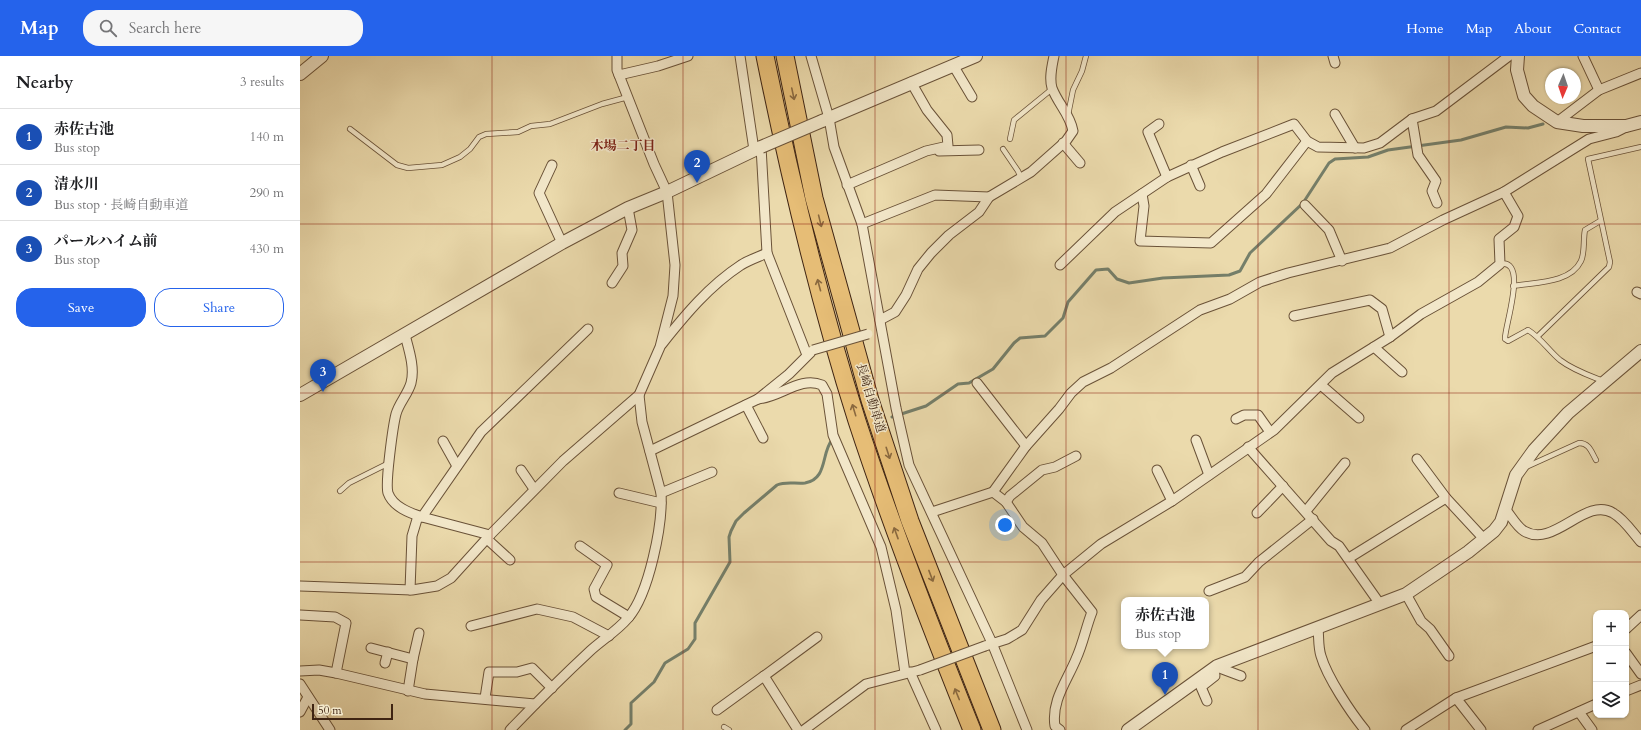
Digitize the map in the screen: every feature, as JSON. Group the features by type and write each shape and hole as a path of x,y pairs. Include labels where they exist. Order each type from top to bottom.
{"highway":[{"name":"長崎自動車道","path":"765,56 795,196 839,362 858,422 926,618 972,730"},
{"name":"長崎自動車道","path":"785,56 814,198 870,400 910,521 992,730"}],"street":[{"path":"300,74 322,56"},
{"path":"300,586 410,590 437,586 451,578 534,489 563,461 640,395 660,347 673,296 675,265 667,192 654,164 617,70 617,56"},
{"path":"619,75 658,66 688,56"},
{"path":"740,56 758,149 767,253 810,352"},
{"path":"811,56 825,120 862,224 896,408 909,465 932,512 1027,730"},
{"path":"300,395 562,243 628,208 667,192 695,177 911,82 976,56"},
{"path":"758,400 789,374 810,352 868,334 881,325 895,312 906,295 918,269 949,235 979,212 989,197 1031,172 1063,143 1073,131 1068,115 1053,89 1051,74 1054,56"},
{"path":"1060,265 1115,212 1167,177 1191,165 1294,124 1307,141 1318,147 1364,148 1380,143 1412,120 1436,111 1509,56"},
{"path":"1518,56 1517,70 1524,96 1533,106 1557,122 1583,126 1626,126 1641,122"},
{"path":"1583,56 1599,90"},
{"path":"953,65 972,98"},
{"path":"1557,122 1599,90 1641,73"},
{"path":"847,185 926,151 948,146 947,135 927,110 911,82"},
{"path":"1334,114 1355,148"},
{"path":"1412,120 1418,155 1436,181 1432,191 1437,203"},
{"path":"1159,124 1148,132 1167,177"},
{"path":"932,512 993,492 1026,446 1059,409 1071,393 1083,382 1110,368 1200,310 1230,299 1260,282 1288,273 1390,248 1443,220 1504,192 1589,139 1616,132 1626,126"},
{"path":"1142,194 1144,206 1140,241 1211,243 1266,194 1307,141"},
{"path":"1063,143 1080,163"},
{"path":"926,151 979,150"},
{"path":"552,164 538,193 562,243"},
{"path":"1191,165 1200,186"},
{"path":"804,730 866,684 920,670 1007,639 1022,630 1041,600 1063,575 1101,544 1172,501 1270,432 1332,373 1390,337 1421,314 1478,282 1500,264 1499,240 1514,227 1518,216 1504,192"},
{"path":"862,224 935,195 989,197"},
{"path":"1305,205 1329,230 1342,261"},
{"path":"612,283 623,266 622,253 632,230 628,208"},
{"path":"660,347 689,310 712,288 742,264 767,253"},
{"path":"1294,316 1370,300 1382,309 1390,337"},
{"path":"410,590 412,536 420,516 480,432 588,329"},
{"path":"405,335 413,369 411,384 396,413 389,463 388,493 395,504 408,512 489,537 510,560"},
{"path":"1374,347 1402,372"},
{"path":"1128,730 1215,668 1406,594 1468,552 1494,531 1501,522 1506,510 1511,488 1519,470 1538,445 1568,413 1641,352"},
{"path":"650,451 758,400 780,394 805,382 814,381 822,384 827,394 832,435 881,547 896,610 907,673 936,730"},
{"path":"977,384 1026,446"},
{"path":"1321,385 1359,418"},
{"path":"510,730 591,650 609,636 629,617 638,602 648,576 660,525 661,503 660,493 642,422 640,395"},
{"path":"746,405 763,438"},
{"path":"1236,419 1244,415 1258,415 1270,432"},
{"path":"1196,440 1209,475"},
{"path":"444,441 457,466"},
{"path":"1248,447 1331,541 1339,546 1349,558 1380,604"},
{"path":"1006,502 1010,496 1042,470 1055,467 1076,456"},
{"path":"1417,459 1446,498 1484,539"},
{"path":"1306,511 1344,463"},
{"path":"521,470 534,489"},
{"path":"1157,470 1172,501"},
{"path":"660,493 712,472"},
{"path":"1257,513 1283,486"},
{"path":"993,492 1006,502 1023,527 1042,543 1063,575 1092,612 1077,658 1056,701 1053,714 1055,726 1060,730"},
{"path":"619,493 661,503"},
{"path":"1349,558 1446,498"},
{"path":"1506,510 1524,531 1535,535 1550,533 1590,512 1601,509 1613,513 1641,542"},
{"path":"1209,591 1245,577 1259,562 1313,519"},
{"path":"580,546 607,565 594,589 596,597 629,617"},
{"path":"1406,594 1421,621 1430,628 1449,656"},
{"path":"471,626 537,609 573,617 609,636"},
{"path":"300,615 335,617 346,623 336,673"},
{"path":"1629,626 1641,615"},
{"path":"1318,628 1321,655 1331,677 1357,720 1365,730"},
{"path":"408,691 419,633"},
{"path":"717,710 817,637"},
{"path":"1406,730 1456,698 1593,647"},
{"path":"370,648 413,659"},
{"path":"385,663 388,652"},
{"path":"1629,657 1641,674"},
{"path":"485,698 489,672 517,672 532,668 552,688"},
{"path":"1215,668 1241,676"},
{"path":"1207,701 1201,687 1215,676 1215,668"},
{"path":"300,671 319,670 336,673 425,694 485,698 535,704"},
{"path":"764,676 798,730"},
{"path":"300,684 330,730"},
{"path":"1629,690 1641,685"},
{"path":"300,712 308,697"},
{"path":"1456,698 1481,730"},
{"path":"1538,730 1593,706"},
{"path":"1580,712 1592,730"}],"lane":[{"path":"1068,115 1073,90 1082,71 1086,56"},
{"path":"1010,139 1011,128 1014,120 1053,89"},
{"path":"350,129 397,165 408,168 442,165 460,157 470,150 480,137 486,134 518,132 531,126 550,124 602,104 628,98"},
{"path":"1538,336 1609,267 1610,262 1600,221 1588,159 1641,147"},
{"path":"1003,149 1021,178"},
{"path":"1513,286 1554,279 1569,274 1581,262 1585,230 1600,221"},
{"path":"1500,264 1506,263 1510,265 1512,271 1513,303 1510,319 1505,333 1505,339 1508,341 1528,330 1538,336 1561,360 1586,375 1606,382"},
{"path":"1519,470 1579,443 1585,443 1588,445 1596,460"},
{"path":"340,491 349,483 389,463"},
{"path":"724,727 729,730"}],"waterway":[{"path":"892,417 926,406 958,384 969,383 993,369 1014,343 1020,338 1045,336 1063,318 1068,302 1096,270 1108,269 1117,279 1129,283 1163,278 1229,275 1240,271 1250,253 1303,203 1329,163 1335,159 1368,157 1388,150 1461,140 1506,127 1528,128 1543,124"},
{"path":"625,730 631,724 631,703 654,682 665,663 688,649 695,639 695,623 730,562 729,537 736,521 777,485 812,481 821,471 826,452 832,440"}],"place":[{"name":"清水川","path":"697,183"},
{"name":"パールハイム前","path":"323,392"},
{"name":"赤佐古池","path":"1165,695"}],"district":[{"name":"木場二丁目","path":"623,145"}]}
